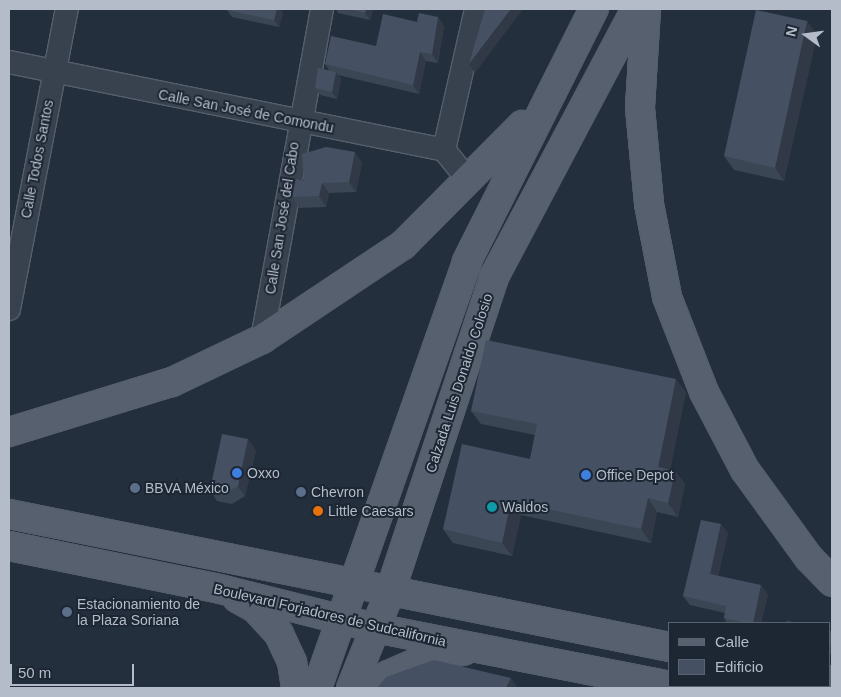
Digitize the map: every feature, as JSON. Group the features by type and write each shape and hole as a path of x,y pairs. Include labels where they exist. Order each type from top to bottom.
{"main road":[{"path":"317,688 467,261 545,100 594,9"},
{"name":"Calzada Luis Donaldo Colosio","path":"351,688 390,592 494,277 636,9"},
{"path":"646,9 640,108 649,204 667,297 704,392 745,470 809,558 832,582"},
{"path":"9,432 172,382 262,339 403,245 469,181 545,100"},
{"path":"9,514 88,533 668,647"},
{"path":"37,552 30,538 36,530 88,533"},
{"name":"Boulevard Forjadores de Sudcalifornia","path":"9,546 220,589 375,628 668,685"},
{"path":"220,589 255,608 279,634 292,662 296,688"},
{"path":"369,688 388,675 434,655 481,649"}],"street":[{"name":"Calle Todos Santos","path":"9,309 67,9"},
{"name":"Calle San José del Cabo","path":"262,339 298,122 322,9"},
{"path":"469,181 444,150 476,9"},
{"name":"Calle San José de Comondu","path":"9,62 298,122 444,150"}],"building":[{"path":"227,9 277,9 274,20"},
{"path":"348,9 366,9 365,13"},
{"path":"485,9 511,9 469,64"},
{"path":"756,10 807,21 775,168 724,156"},
{"path":"419,13 438,17 432,54 420,52 413,85 325,64 331,36 376,46 383,14 417,22"},
{"path":"318,68 336,72 332,92 315,88"},
{"path":"326,147 355,152 349,182 322,183 319,196 292,197 296,179 304,181 302,154"},
{"path":"486,340 676,379 658,467 675,471 668,503 648,498 641,529 511,501 502,543 443,529 462,444 530,459 537,424 471,411"},
{"path":"222,434 248,439 238,486 225,493 210,490"},
{"path":"701,520 721,524 710,574 761,585 753,622 724,618 726,606 683,596"},
{"path":"434,660 511,678 506,688 377,688 386,677"}],"place":[{"name":"Oxxo","path":"237,473"},
{"name":"Office Depot","path":"586,475"},
{"name":"BBVA México","path":"135,488"},
{"name":"Chevron","path":"301,492"},
{"name":"Waldos","path":"492,507"},
{"name":"Little Caesars","path":"318,511"},
{"name":"Estacionamiento de la Plaza Soriana","path":"67,612"}]}
